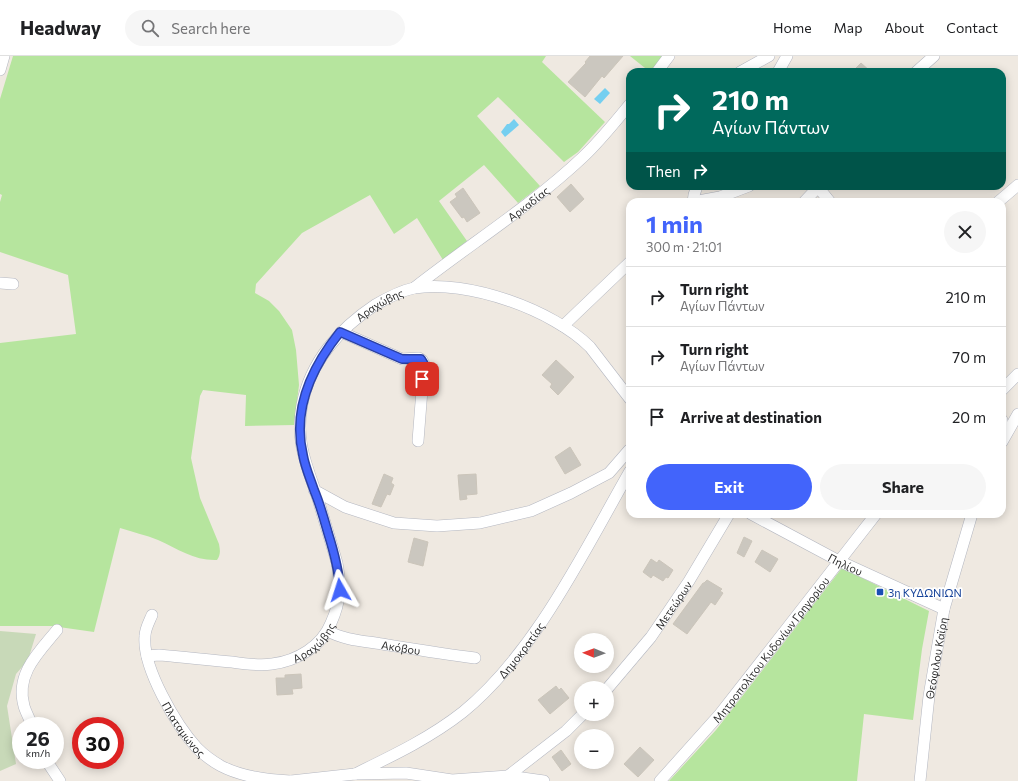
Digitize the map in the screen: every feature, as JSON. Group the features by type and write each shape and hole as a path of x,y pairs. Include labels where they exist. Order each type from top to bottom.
{"street":[{"path":"0,70 4,56"},
{"path":"660,68 670,56"},
{"path":"748,68 770,56"},
{"path":"780,68 788,56"},
{"path":"920,68 934,56"},
{"name":"Αρκαδίας","path":"413,288 530,203 591,150 626,109"},
{"path":"1003,198 1018,185"},
{"path":"715,198 738,190"},
{"path":"808,198 814,190"},
{"path":"563,326 626,266"},
{"path":"0,283 13,284"},
{"name":"Αραχώβης","path":"146,656 159,655 250,664 270,664 294,658 306,652 318,643 328,631 337,609 340,578 337,563 301,447 300,427 302,406 305,391 315,368 331,343 340,332 381,302 413,288 424,287 450,288 499,297 527,307 577,335 590,347 626,394"},
{"path":"340,332 402,359 407,360 419,358 422,360 424,364 418,441"},
{"path":"1006,386 1017,374"},
{"path":"1006,416 1010,417 1018,413"},
{"path":"1006,434 1018,413"},
{"path":"314,490 345,507 394,523 438,526 480,523 531,511 571,493 609,473 626,453"},
{"name":"Δημοκρατίας","path":"355,774 403,750 444,725 475,701 498,676 537,630 626,478"},
{"name":"Μετεώρων","path":"614,682 651,637 689,581 727,518"},
{"name":"Πηλίου","path":"758,518 839,561 944,609"},
{"name":"Μητροπολίτου Κυδονίων Γρηγορίου","path":"660,781 720,714 873,518"},
{"name":"Θεόφιλου Καϊρη","path":"920,781 929,696 944,609 971,518"},
{"name":"Πλαταμώνος","path":"152,615 145,635 146,656 156,682 187,736 205,755 222,766 242,774 263,779 290,781 355,774 406,773 452,780 508,776 544,781"},
{"path":"28,717 24,706 22,690 25,675 32,661 57,630"},
{"name":"Ακόβου","path":"328,631 351,639 445,655 475,658"},
{"path":"508,776 566,731 576,721"},
{"path":"52,769 60,781"}],"green space":[{"path":"13,56 546,56 542,62 605,122 578,152 564,162 498,97 477,116 540,186 518,203 484,165 439,201 467,241 443,260 417,218 394,234 370,195 302,233 256,284 255,293 269,301 279,311 292,330 296,350 299,385 294,425 245,426 246,395 203,390 200,396 191,458 200,498 219,544 220,554 217,560 201,559 153,538 120,528 94,632 52,626 0,626 0,343 76,334 68,275 0,252 0,202 2,195 0,194 0,99"},
{"path":"630,56 663,56 653,68 645,68"},
{"path":"842,568 929,611 922,649 913,720 864,714 857,781 669,781 716,730"},
{"path":"0,631 36,634 28,660 16,674 7,706 12,738 12,766 0,771"}],"water":[{"path":"605,88 610,93 600,104 594,99"},
{"path":"514,119 519,125 505,137 501,132 507,124"}],"building":[{"path":"590,56 623,56 604,78 602,76 585,97 568,82 586,63 585,62"},
{"path":"861,63 867,68 856,68"},
{"path":"571,184 584,199 570,212 557,197"},
{"path":"463,188 480,213 467,222 464,217 462,218 450,202 457,197 455,194"},
{"path":"556,360 574,377 558,395 550,387 552,384 542,375"},
{"path":"570,447 581,465 565,474 555,457"},
{"path":"384,474 393,478 391,483 394,485 390,495 387,494 381,507 372,504"},
{"path":"476,474 477,494 466,495 467,499 460,500 458,475"},
{"path":"744,537 752,541 744,557 737,553"},
{"path":"414,538 428,542 423,566 408,562"},
{"path":"762,550 778,559 770,572 755,562"},
{"path":"651,559 657,563 659,560 673,570 668,578 666,577 663,581 653,575 651,578 643,572"},
{"path":"707,580 722,589 720,591 723,593 715,605 711,602 687,634 673,624 703,583"},
{"path":"301,674 302,688 292,689 293,694 277,695 276,678 285,678 285,675"},
{"path":"556,686 559,690 561,688 569,698 550,714 538,700"},
{"path":"640,747 654,760 638,777 624,764"},
{"path":"561,750 571,764 562,771 552,757"}],"place":[{"name":"3η ΚΥΔΩΝΙΩΝ","path":"880,592"}],"route":[{"path":"340,590 340,578 337,563 301,447 300,421 305,391 315,368 340,332 402,359 421,359 424,364 422,379"}]}
